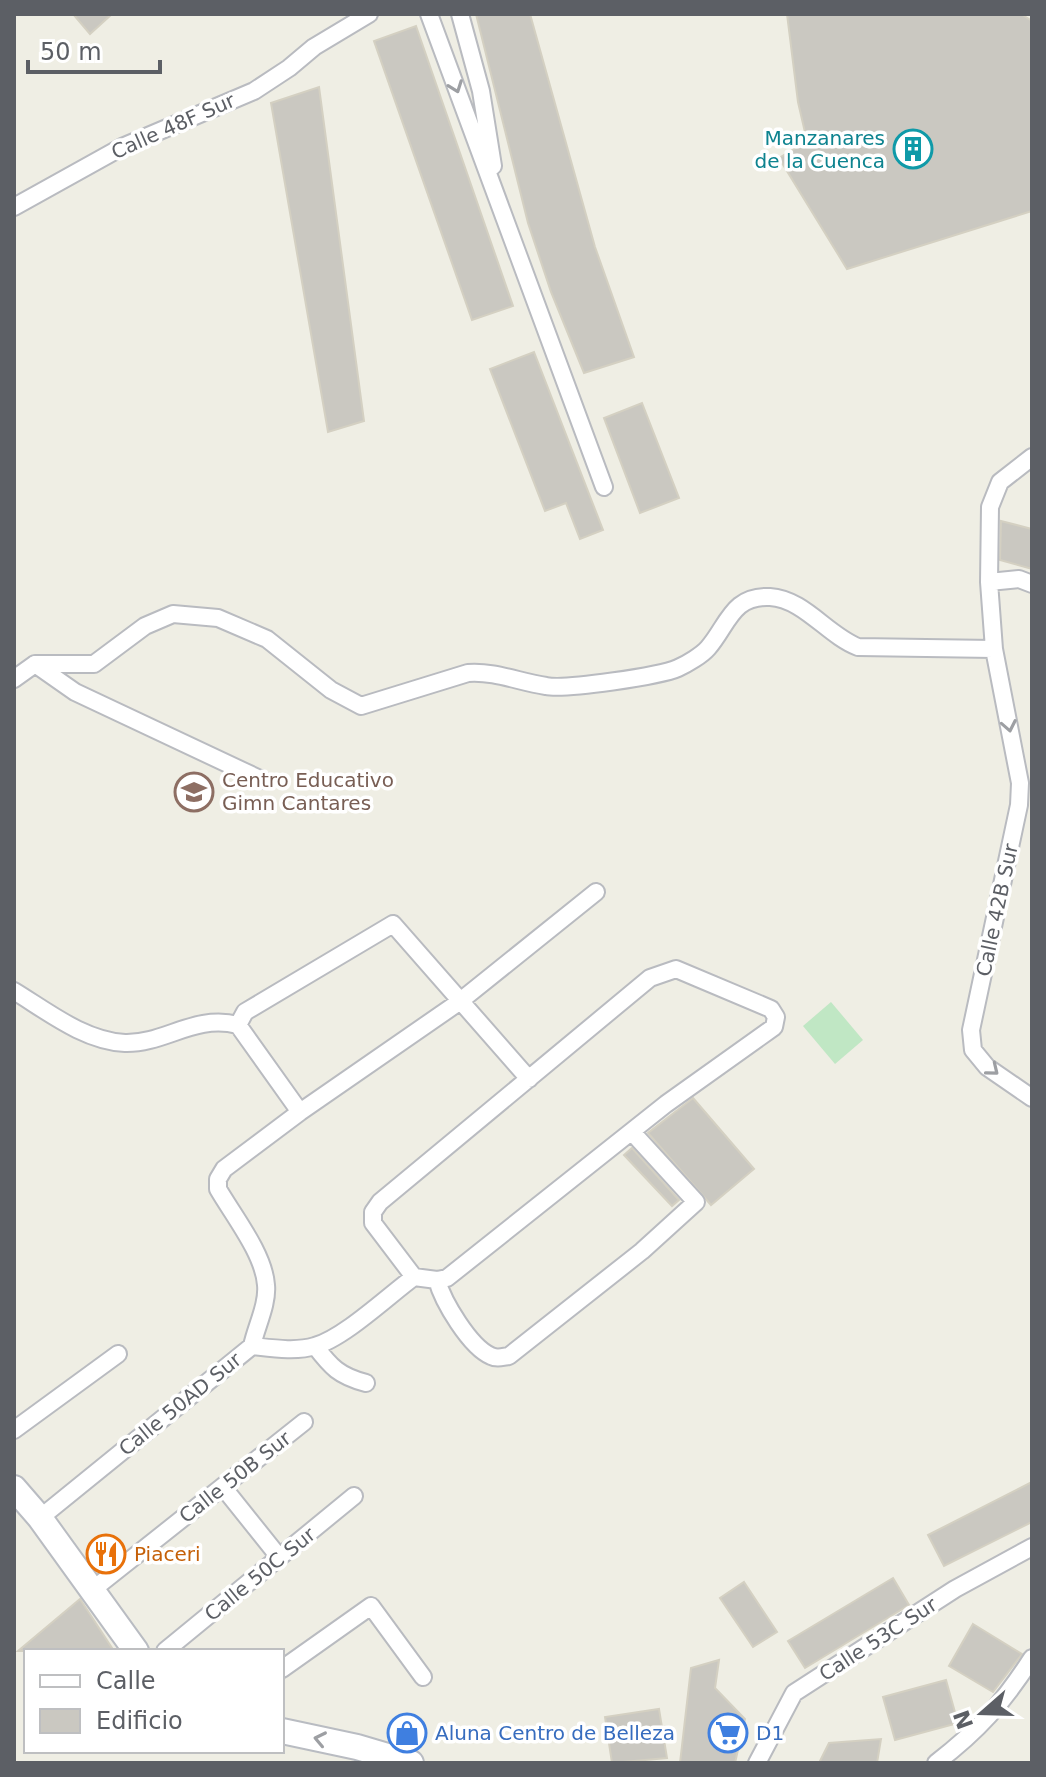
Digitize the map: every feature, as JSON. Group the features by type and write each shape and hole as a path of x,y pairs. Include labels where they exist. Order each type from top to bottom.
{"main road":[{"path":"14,1488 40,1518 134,1649"},
{"path":"284,1731 357,1747 411,1763"}],"street":[{"name":"Calle 48F Sur","path":"14,207 122,147 254,91 314,47 369,14"},
{"path":"429,14 604,487"},
{"path":"460,14 481,91 500,207"},
{"name":"Calle 42B Sur","path":"1032,457 1000,482 990,507 989,582 994,649 1020,783 1019,805 971,1030 973,1050 987,1067 1032,1098"},
{"path":"989,582 1019,579 1032,584"},
{"path":"14,679 35,664 94,664 145,626 173,614 218,618 267,639 331,690 361,706 468,673 485,672 549,687 604,682 677,669 707,649 725,619 745,601 769,597 793,602 843,641 858,647 994,649"},
{"path":"35,664 75,692 262,780"},
{"path":"1020,783 1032,763"},
{"path":"252,1346 265,1303 266,1284 260,1259 218,1189 218,1179 224,1169 300,1112 459,1002 596,892"},
{"path":"238,1025 245,1012 393,924 529,1079"},
{"path":"676,969 771,1009 776,1017 774,1027 666,1104 447,1278 414,1277 373,1223 373,1212 380,1202 529,1079 650,978 665,971 676,969"},
{"path":"14,991 77,1029 103,1040 127,1043 221,1021 238,1025 300,1112"},
{"path":"437,1280 441,1295 478,1349 494,1358 509,1356 642,1251 696,1202 632,1132"},
{"name":"Calle 50AD Sur","path":"40,1518 252,1346 315,1346 341,1333 414,1277"},
{"path":"315,1346 331,1366 346,1378 366,1383"},
{"path":"14,1430 118,1354"},
{"name":"Calle 50B Sur","path":"91,1591 304,1422"},
{"path":"223,1487 279,1557"},
{"name":"Calle 50C Sur","path":"167,1649 354,1496"},
{"name":"Calle 53C Sur","path":"757,1763 794,1693 955,1589 1032,1547"},
{"path":"284,1668 371,1606 423,1677"},
{"path":"936,1763 980,1727 1006,1698 1032,1658"}],"green space":[{"path":"831,1002 863,1040 835,1064 803,1026"}],"building":[{"path":"73,14 112,14 90,34"},
{"path":"476,14 530,14 595,247 634,357 584,373 551,292 528,223"},
{"name":"Manzanares de la Cuenca","path":"787,14 1021,14 1032,21 1032,211 847,269 779,158 807,141 798,102"},
{"path":"416,26 513,306 472,320 374,41"},
{"path":"319,87 364,421 328,432 271,103"},
{"path":"534,352 603,530 580,539 566,503 545,511 490,369"},
{"path":"642,403 679,498 640,513 604,418"},
{"path":"1001,521 1032,529 1032,569 1000,560"},
{"path":"693,1098 754,1169 711,1205 648,1133"},
{"path":"632,1148 679,1200 672,1206 624,1155"},
{"path":"1032,1482 1032,1522 944,1566 928,1535"},
{"path":"893,1578 909,1605 805,1668 788,1641"},
{"path":"744,1582 777,1632 753,1647 720,1598"},
{"path":"80,1599 113,1649 24,1649 18,1651"},
{"path":"973,1624 1022,1654 993,1692 949,1666"},
{"path":"719,1660 715,1688 745,1719 735,1763 680,1763 691,1668"},
{"path":"946,1680 958,1723 895,1740 883,1697"},
{"path":"659,1709 667,1758 612,1763 605,1717"},
{"path":"881,1739 877,1763 819,1763 829,1743"}],"place":[{"name":"Manzanares de la Cuenca","path":"913,149"},
{"name":"Centro Educativo Gimn Cantares","path":"194,792"},
{"name":"Piaceri","path":"106,1554"},
{"name":"Aluna Centro de Belleza","path":"407,1733"},
{"name":"D1","path":"728,1733"}]}
